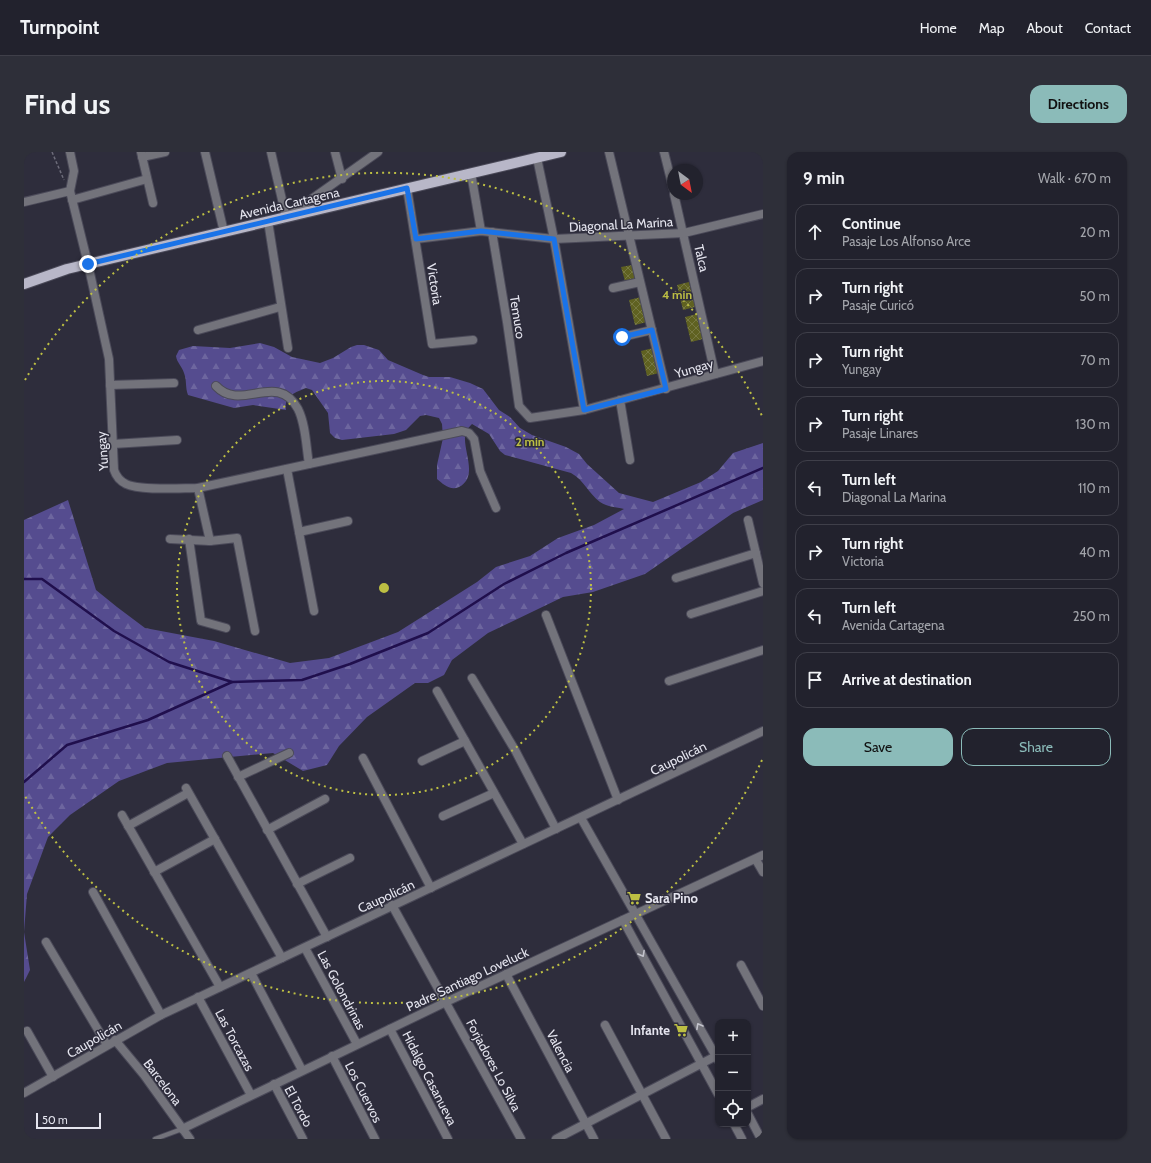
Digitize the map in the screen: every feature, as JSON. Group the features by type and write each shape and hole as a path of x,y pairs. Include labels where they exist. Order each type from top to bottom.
{"main road":[{"name":"Avenida Cartagena","path":"24,284 88,264 560,152"}],"street":[{"name":"Yungay","path":"70,152 74,171 70,191 109,359 114,470 119,480 127,485 168,489 198,488 455,432 466,432 474,439 480,471 496,508"},
{"path":"152,203 141,154 165,152"},
{"path":"205,152 224,232"},
{"path":"271,152 286,217 342,179 378,152"},
{"path":"335,152 342,179"},
{"path":"609,152 666,389"},
{"path":"664,152 667,164"},
{"path":"537,158 554,239 584,410"},
{"path":"471,173 481,231"},
{"path":"72,200 147,179"},
{"name":"Victoria","path":"407,188 432,344 473,340"},
{"path":"24,202 70,191"},
{"name":"Talca","path":"676,200 715,374"},
{"name":"Diagonal La Marina","path":"416,239 481,231 554,239 684,233 763,214"},
{"path":"268,221 280,307 288,348"},
{"name":"Temuco","path":"492,232 519,406"},
{"path":"613,288 640,282"},
{"path":"198,330 280,307"},
{"path":"622,337 652,330"},
{"name":"Yungay","path":"519,406 530,418 584,410 666,389 763,361"},
{"path":"110,385 174,382"},
{"path":"216,386 223,393 230,396 244,396 265,391 285,395 298,410 309,464"},
{"path":"620,400 630,460"},
{"path":"113,444 176,440"},
{"path":"286,469 314,611"},
{"path":"198,488 210,541"},
{"path":"748,520 763,583"},
{"path":"299,532 348,521"},
{"path":"170,539 210,541 237,538 256,631"},
{"path":"189,539 201,620 226,628"},
{"path":"676,578 756,553"},
{"path":"691,614 763,591"},
{"path":"546,615 618,800"},
{"path":"669,681 763,650"},
{"path":"472,678 515,750 556,829"},
{"path":"437,691 523,844"},
{"name":"Caupolicán","path":"24,1093 161,1015 763,731"},
{"path":"422,761 465,742"},
{"path":"238,777 289,753"},
{"path":"227,756 327,937"},
{"path":"363,758 431,888"},
{"path":"128,826 187,790 282,958"},
{"path":"443,816 494,793"},
{"path":"267,830 325,799"},
{"path":"122,815 220,987"},
{"path":"581,818 637,914 715,1055"},
{"path":"154,872 215,839"},
{"path":"760,857 763,872"},
{"name":"Padre Santiago Loveluck","path":"182,1128 446,1002 760,857"},
{"path":"297,884 350,858"},
{"path":"93,892 161,1015"},
{"name":"Forjadores Lo Silva","path":"392,905 521,1139"},
{"path":"623,920 716,1091"},
{"path":"46,942 107,1045"},
{"name":"Las Golondrinas","path":"305,948 357,1044"},
{"path":"741,966 763,1006"},
{"path":"251,973 302,1070"},
{"name":"Valencia","path":"506,974 594,1139"},
{"name":"Las Torcazas","path":"198,997 251,1095"},
{"path":"605,1026 666,1139"},
{"name":"Hidalgo Casanueva","path":"390,1029 448,1139"},
{"path":"27,1031 53,1077"},
{"name":"Barcelona","path":"115,1040 144,1075 190,1139"},
{"name":"Los Cuervos","path":"332,1056 375,1139"},
{"path":"556,1139 587,1125 715,1059"},
{"name":"El Tordo","path":"274,1084 303,1139"},
{"path":"751,1105 763,1099"},
{"path":"751,1120 761,1139"},
{"path":"736,1127 742,1139"}],"lane":[{"path":"154,1139 182,1128"}],"path":[{"path":"52,152 70,191"}],"green space":[{"path":"260,343 274,347 292,357 320,363 333,358 351,347 364,345 379,350 388,360 423,375 429,377 450,377 483,389 499,410 510,417 520,428 532,435 566,447 579,454 587,464 619,493 653,502 701,482 718,471 733,453 763,443 763,500 733,513 645,574 593,592 563,597 488,633 452,660 444,675 428,683 415,683 367,717 339,746 327,765 303,771 273,753 167,763 119,781 70,815 48,837 27,894 24,932 24,520 68,500 96,590 145,628 214,641 290,663 329,658 398,632 477,582 496,567 530,556 558,538 594,525 624,509 609,506 600,502 576,476 571,473 505,455 500,451 489,434 472,424 465,435 469,464 468,477 465,483 459,487 453,488 437,479 437,465 443,438 442,424 439,418 426,415 420,416 406,430 394,434 342,440 335,438 330,433 328,413 312,390 306,388 294,393 288,398 286,410 253,405 234,408 188,395 185,376 176,356 179,350 193,346 230,348"},
{"path":"24,932 30,970 24,982"}],"building":[{"path":"632,265 635,279 625,281 621,267"},
{"path":"689,282 695,307 683,310 677,285"},
{"path":"641,297 647,322 635,325 629,300"},
{"path":"697,314 703,339 691,342 685,317"},
{"path":"653,348 659,373 647,376 641,351"}],"waterway":[{"path":"24,579 42,579 114,631 169,662 232,682 302,680 350,664 428,633 504,584 566,553 763,468"},
{"path":"24,782 67,745 148,720 232,682"}],"place":[{"name":"Sara Pino","path":"634,898"},
{"name":"Infante","path":"681,1030"}],"route":[{"path":"88,264 407,188 416,239 481,231 554,239 584,410 666,389 652,330 622,337"}]}
